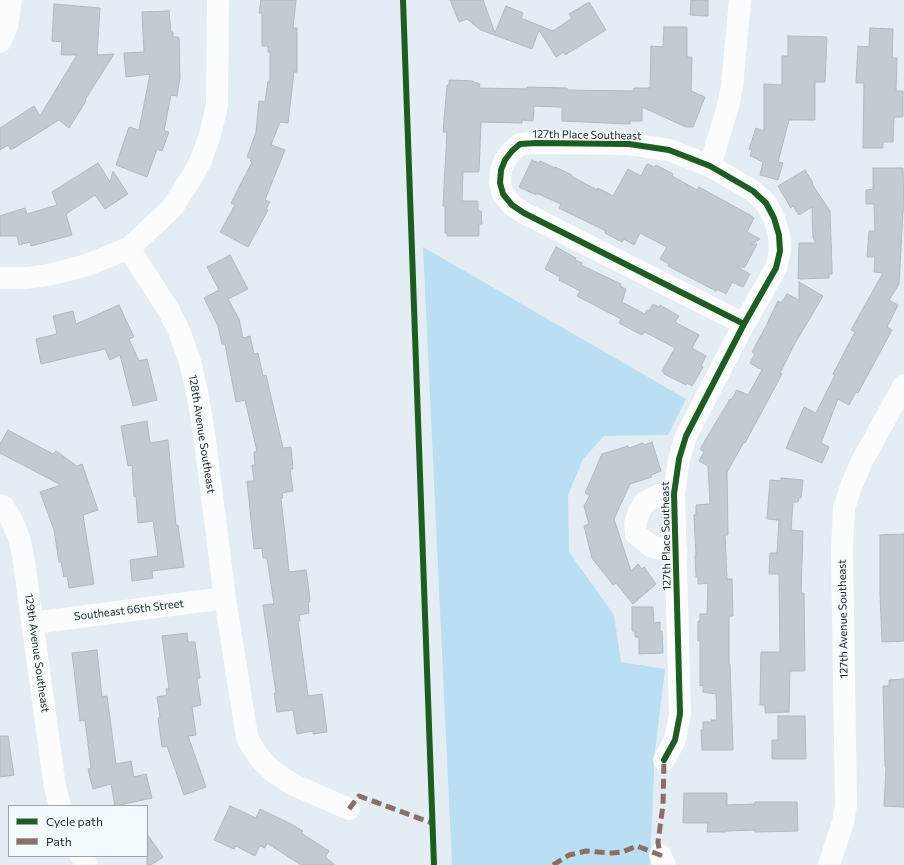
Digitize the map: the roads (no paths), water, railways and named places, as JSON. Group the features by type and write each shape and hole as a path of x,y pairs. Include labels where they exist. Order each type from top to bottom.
{"street":[{"path":"0,42 7,26 11,0"},
{"path":"0,278 28,278 53,274 87,265 129,248 172,208 197,167 210,135 217,105 218,0"},
{"path":"710,166 732,88 740,0"},
{"name":"127th Place Southeast","path":"664,760 675,740 680,714 674,494 677,469 686,436 744,324 776,268 780,251 779,235 774,218 766,203 753,191 710,166 669,150 629,144 536,143 520,144 505,160 501,170 500,183 503,194 512,205 744,324"},
{"name":"128th Avenue Southeast","path":"129,248 169,311 179,331 190,362 204,433 225,598 247,737 262,762 275,773 294,784 349,809"},
{"name":"127th Avenue Southeast","path":"829,865 843,822 846,805 842,551 844,508 862,461 904,385"},
{"name":"127th Place Southeast","path":"674,494 659,495 645,502 639,512 635,524 636,534 652,547 676,551"},
{"name":"129th Avenue Southeast","path":"0,504 4,507 12,521 19,538 23,555 55,787 60,805"},
{"name":"Southeast 66th Street","path":"33,623 225,598"}]}
